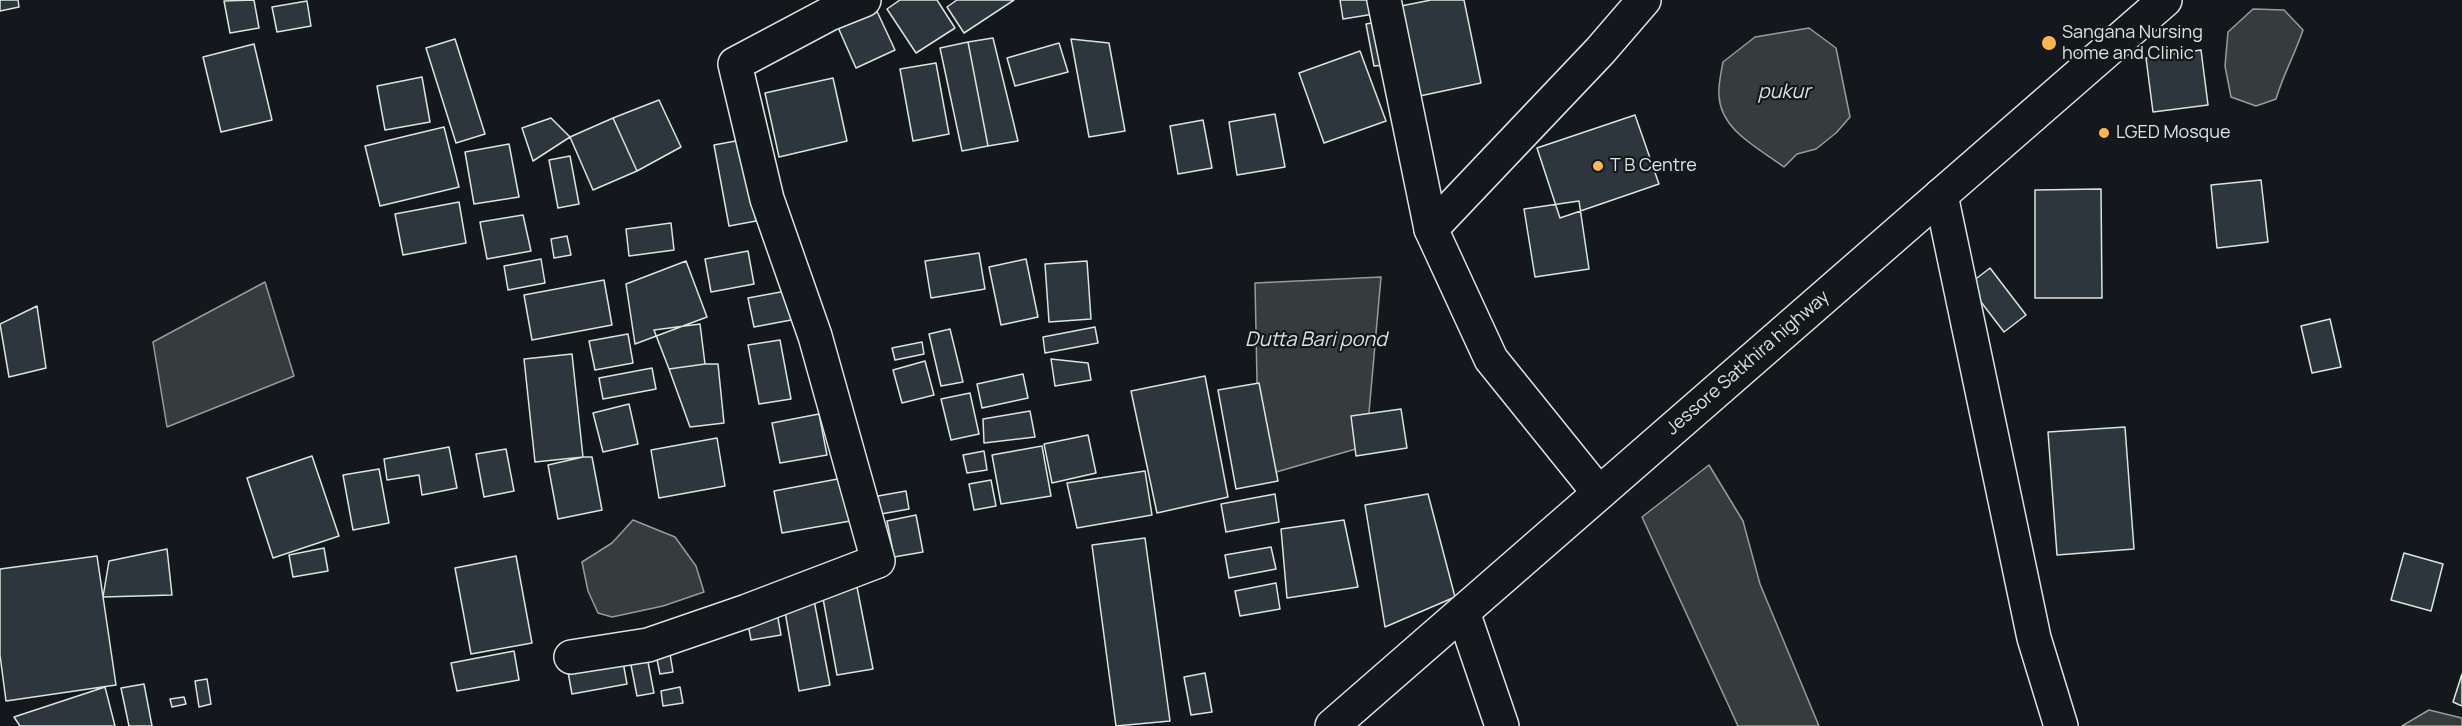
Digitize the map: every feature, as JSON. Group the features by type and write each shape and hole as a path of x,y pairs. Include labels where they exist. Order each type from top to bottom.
{"main road":[{"path":"571,657 648,645 747,611 878,561 815,336 767,199 735,64 829,14 864,0"},
{"path":"1384,0 1431,229 1491,359 1599,493"},
{"path":"1431,229 1600,51 1644,0"},
{"name":"Jessore Satkhira highway","path":"1332,726 1941,195 2152,5"},
{"path":"1941,195 2034,638 2061,726"},
{"path":"1463,612 1502,726"}],"water":[{"path":"2253,9 2284,10 2303,30 2276,99 2256,106 2231,97 2225,66 2228,32"},
{"name":"pukur","path":"1809,28 1836,48 1850,117 1836,133 1816,149 1797,154 1784,167 1743,138 1726,119 1719,96 1723,62 1755,37"},
{"name":"Dutta Bari pond","path":"1381,277 1366,446 1259,477 1255,283"},
{"path":"265,282 294,376 167,427 153,342"},
{"path":"1709,465 1743,521 1760,584 1819,726 1738,726 1642,517"},
{"path":"633,520 675,537 696,566 704,592 663,606 612,617 598,613 588,591 582,562 612,543"},
{"path":"2429,710 2462,718 2462,726 2402,726"}],"building":[{"path":"0,0 18,0 19,7 0,11"},
{"path":"254,0 259,28 230,33 224,1"},
{"path":"900,0 937,0 955,28 916,53 887,9"},
{"path":"957,0 1014,0 964,33 947,7"},
{"path":"1340,0 1372,0 1374,14 1343,19"},
{"path":"1431,0 1464,0 1481,83 1415,97 1396,7"},
{"path":"307,1 311,26 277,32 272,7"},
{"path":"875,7 895,50 856,68 837,25"},
{"path":"1377,22 1384,65 1374,66 1366,24"},
{"path":"993,38 1018,141 988,146 968,42"},
{"path":"455,39 485,134 456,143 426,48"},
{"path":"1071,39 1109,43 1125,131 1089,137"},
{"path":"968,42 988,146 962,151 940,48"},
{"path":"1059,43 1068,72 1015,86 1007,58"},
{"path":"254,44 272,120 221,132 203,57"},
{"path":"2201,50 2208,105 2153,112 2146,58"},
{"path":"1360,51 1386,121 1324,143 1299,73"},
{"path":"936,63 949,134 913,141 900,69"},
{"path":"422,77 430,122 385,130 377,86"},
{"path":"833,78 847,141 779,157 765,93"},
{"path":"659,100 681,147 637,171 613,118"},
{"path":"1275,114 1285,167 1237,175 1229,122"},
{"name":"T B Centre","path":"1635,115 1659,184 1560,218 1537,148"},
{"path":"551,118 570,137 533,161 522,128"},
{"path":"613,118 637,171 593,190 570,137"},
{"path":"1203,120 1212,168 1178,174 1170,126"},
{"path":"444,127 459,187 380,206 365,146"},
{"path":"741,140 756,221 729,226 714,145"},
{"path":"509,144 519,197 474,204 465,152"},
{"path":"570,156 579,204 558,208 549,160"},
{"path":"2261,180 2268,242 2217,248 2211,185"},
{"path":"2101,189 2102,298 2035,298 2035,190"},
{"path":"1579,201 1589,269 1535,277 1524,209"},
{"path":"459,202 466,243 403,255 395,214"},
{"path":"523,215 531,251 487,259 480,222"},
{"path":"671,223 674,250 629,256 626,229"},
{"path":"567,236 571,255 554,258 551,239"},
{"path":"748,251 754,284 711,292 705,259"},
{"path":"979,253 985,289 931,298 925,261"},
{"path":"541,259 545,283 508,290 504,266"},
{"path":"1026,259 1038,317 1001,325 989,267"},
{"path":"686,261 707,317 635,344 626,284"},
{"path":"1087,261 1091,319 1049,322 1045,264"},
{"path":"1990,268 2026,315 2004,332 1968,285"},
{"path":"604,280 612,325 532,340 524,295"},
{"path":"786,291 791,320 754,327 748,298"},
{"path":"37,306 46,368 9,377 0,324"},
{"path":"2330,319 2341,367 2312,373 2301,326"},
{"path":"700,324 705,364 669,369 654,330"},
{"path":"1095,327 1098,343 1045,353 1043,337"},
{"path":"950,329 963,382 941,386 929,334"},
{"path":"628,334 633,363 595,370 589,341"},
{"path":"780,340 791,399 759,404 748,345"},
{"path":"922,342 924,354 895,360 892,348"},
{"path":"572,354 583,457 535,462 524,359"},
{"path":"1051,359 1088,363 1091,380 1055,386"},
{"path":"925,361 934,395 902,403 893,370"},
{"path":"718,364 724,423 690,427 669,369"},
{"path":"652,368 656,389 603,399 599,378"},
{"path":"1023,374 1028,398 982,408 977,384"},
{"path":"1205,376 1228,497 1157,513 1131,391"},
{"path":"1259,383 1278,481 1236,489 1218,390"},
{"path":"970,393 979,434 951,440 941,399"},
{"path":"629,404 638,444 603,452 593,413"},
{"path":"1401,409 1407,448 1356,456 1351,416"},
{"path":"1030,411 1035,437 984,443 983,419"},
{"path":"819,414 827,455 780,463 772,423"},
{"path":"2125,427 2134,549 2057,555 2048,432"},
{"path":"1088,435 1096,473 1052,483 1044,444"},
{"path":"717,438 725,486 659,498 651,450"},
{"path":"1042,446 1051,496 1001,504 992,455"},
{"path":"449,447 457,488 422,495 419,475 387,480 384,459"},
{"path":"506,449 514,491 484,497 476,454"},
{"path":"984,451 987,470 967,473 963,455"},
{"path":"312,456 339,536 273,558 247,478"},
{"path":"592,457 602,510 558,519 548,465"},
{"path":"379,469 389,523 353,530 343,475"},
{"path":"1145,471 1152,515 1077,528 1067,483"},
{"path":"848,477 856,520 782,533 774,491"},
{"path":"991,480 996,506 974,510 969,484"},
{"path":"906,491 909,509 881,514 878,496"},
{"path":"1275,494 1279,522 1226,532 1221,504"},
{"path":"1428,494 1455,597 1385,627 1365,505"},
{"path":"916,515 923,552 894,557 887,521"},
{"path":"1344,520 1358,587 1287,598 1281,529"},
{"path":"1145,538 1170,721 1116,726 1092,545"},
{"path":"1271,547 1276,569 1229,578 1225,555"},
{"path":"324,548 328,571 293,577 289,555"},
{"path":"167,549 172,595 103,597 109,561"},
{"path":"2404,553 2443,564 2431,611 2391,600"},
{"path":"97,556 116,685 6,701 0,655 0,569"},
{"path":"516,556 532,643 471,654 455,568"},
{"path":"1276,583 1280,609 1240,616 1235,591"},
{"path":"857,587 873,669 837,675 822,593"},
{"path":"814,600 830,685 799,691 784,606"},
{"path":"777,613 781,635 751,640 747,619"},
{"path":"669,648 673,672 660,674 655,650"},
{"path":"514,651 519,680 457,691 451,663"},
{"path":"647,657 654,693 637,696 630,660"},
{"path":"623,662 627,684 572,694 568,672"},
{"path":"1205,673 1212,712 1191,715 1184,677"},
{"path":"2462,674 2462,706 2453,702"},
{"path":"207,679 211,704 199,707 195,681"},
{"path":"144,684 152,726 129,726 121,688"},
{"path":"105,687 115,726 20,726 14,717"},
{"path":"680,687 683,703 663,706 661,691"},
{"path":"184,697 186,704 172,707 170,699"}],"place":[{"name":"Sangana Nursing home and Clinic","path":"2049,43"},
{"name":"LGED Mosque","path":"2104,133"},
{"name":"T B Centre","path":"1598,166"}]}
